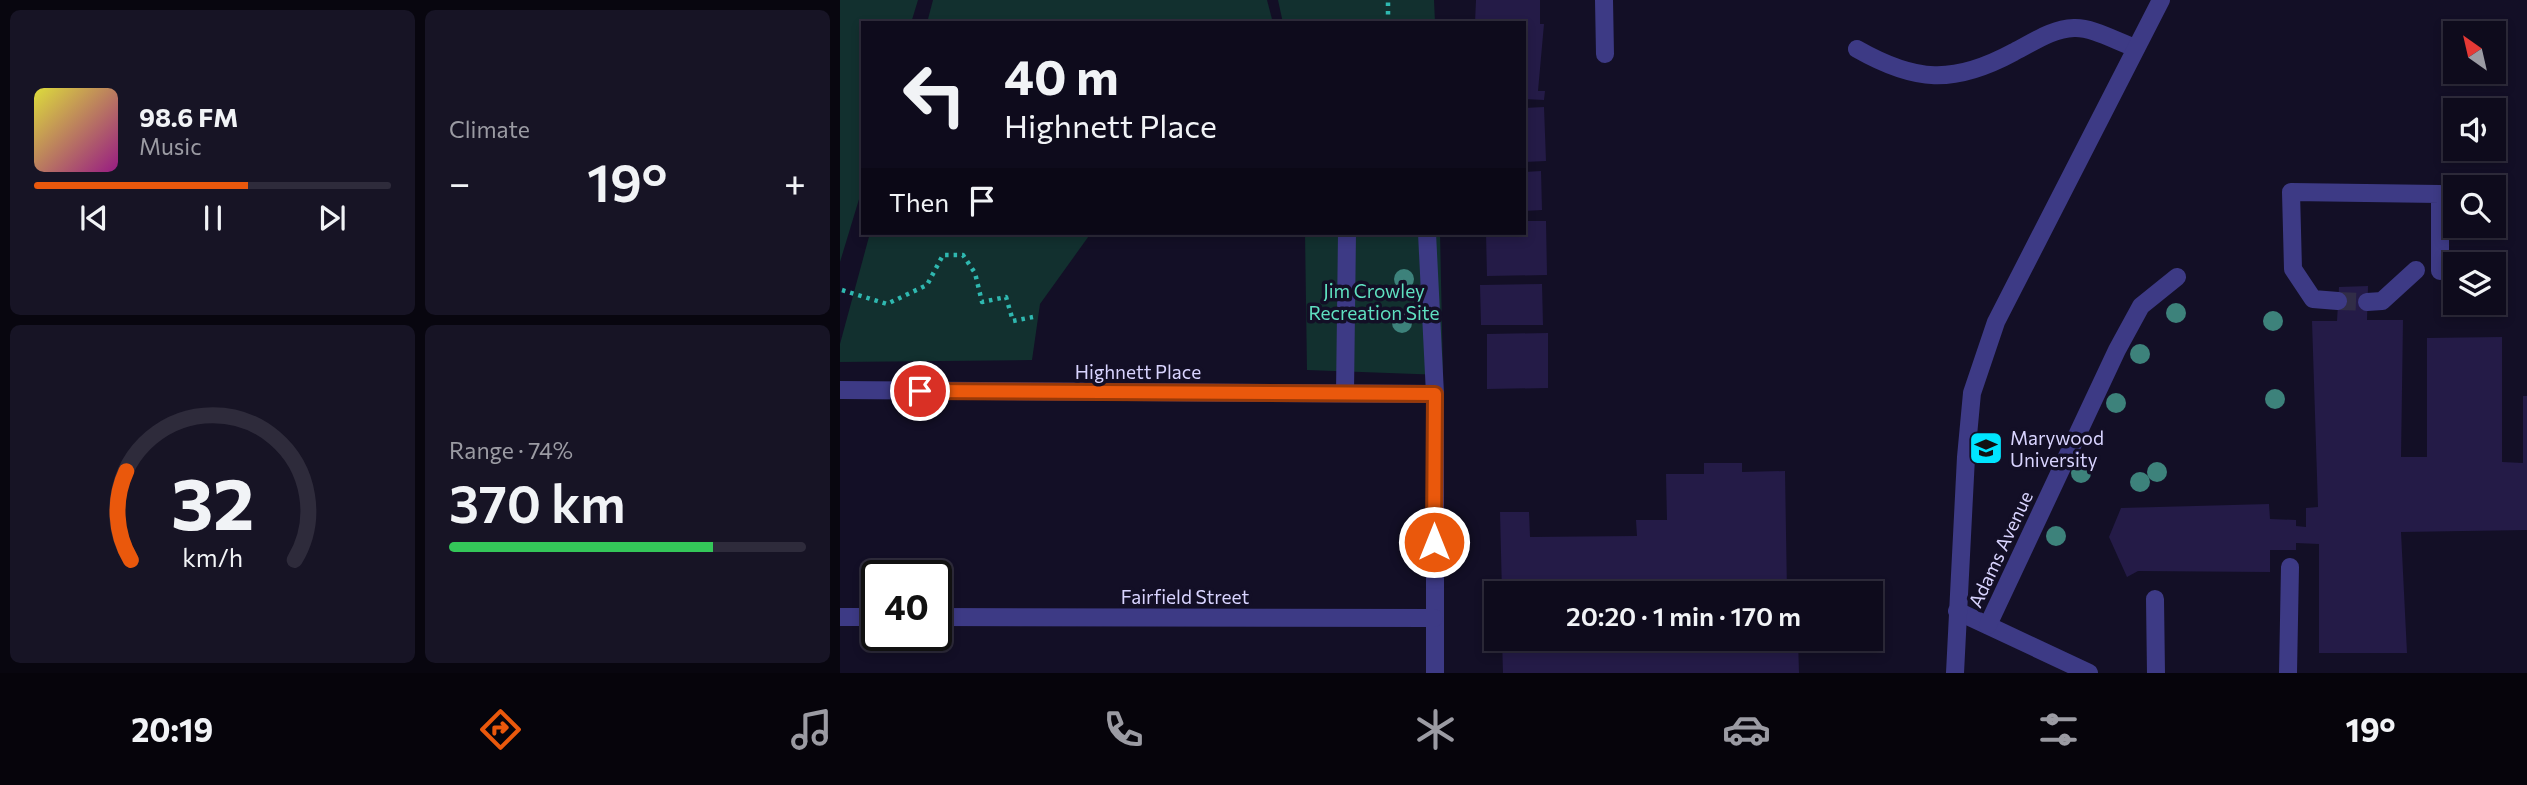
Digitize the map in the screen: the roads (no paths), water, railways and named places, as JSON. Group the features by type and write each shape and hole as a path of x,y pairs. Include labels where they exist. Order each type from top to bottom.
{"street":[{"path":"1604,0 1605,54"},
{"path":"1955,673 1972,393 1996,323 2161,0"},
{"path":"1857,49 1892,69 1931,77 1992,64 2053,31 2077,28 2136,48"},
{"path":"2338,301 2313,299 2293,269 2291,192 2440,194 2440,271"},
{"path":"1345,393 1347,235"},
{"path":"1427,235 1435,394 1435,673"},
{"path":"2368,302 2382,301 2416,271"},
{"name":"Adams Avenue","path":"1988,625 2116,350 2141,306 2177,277"},
{"name":"Highnett Place","path":"840,390 1435,394"},
{"path":"2288,673 2290,567"},
{"path":"2155,599 2156,673"},
{"path":"1957,611 2089,673"},
{"path":"840,617 861,617"},
{"name":"Fairfield Street","path":"952,617 1434,618"}],"tunnel":[{"path":"2338,301 2367,302"}],"place":[{"name":"Marywood University","path":"1986,448"}],"park label":[{"name":"Jim Crowley Recreation Site","path":"1374,301"}]}
